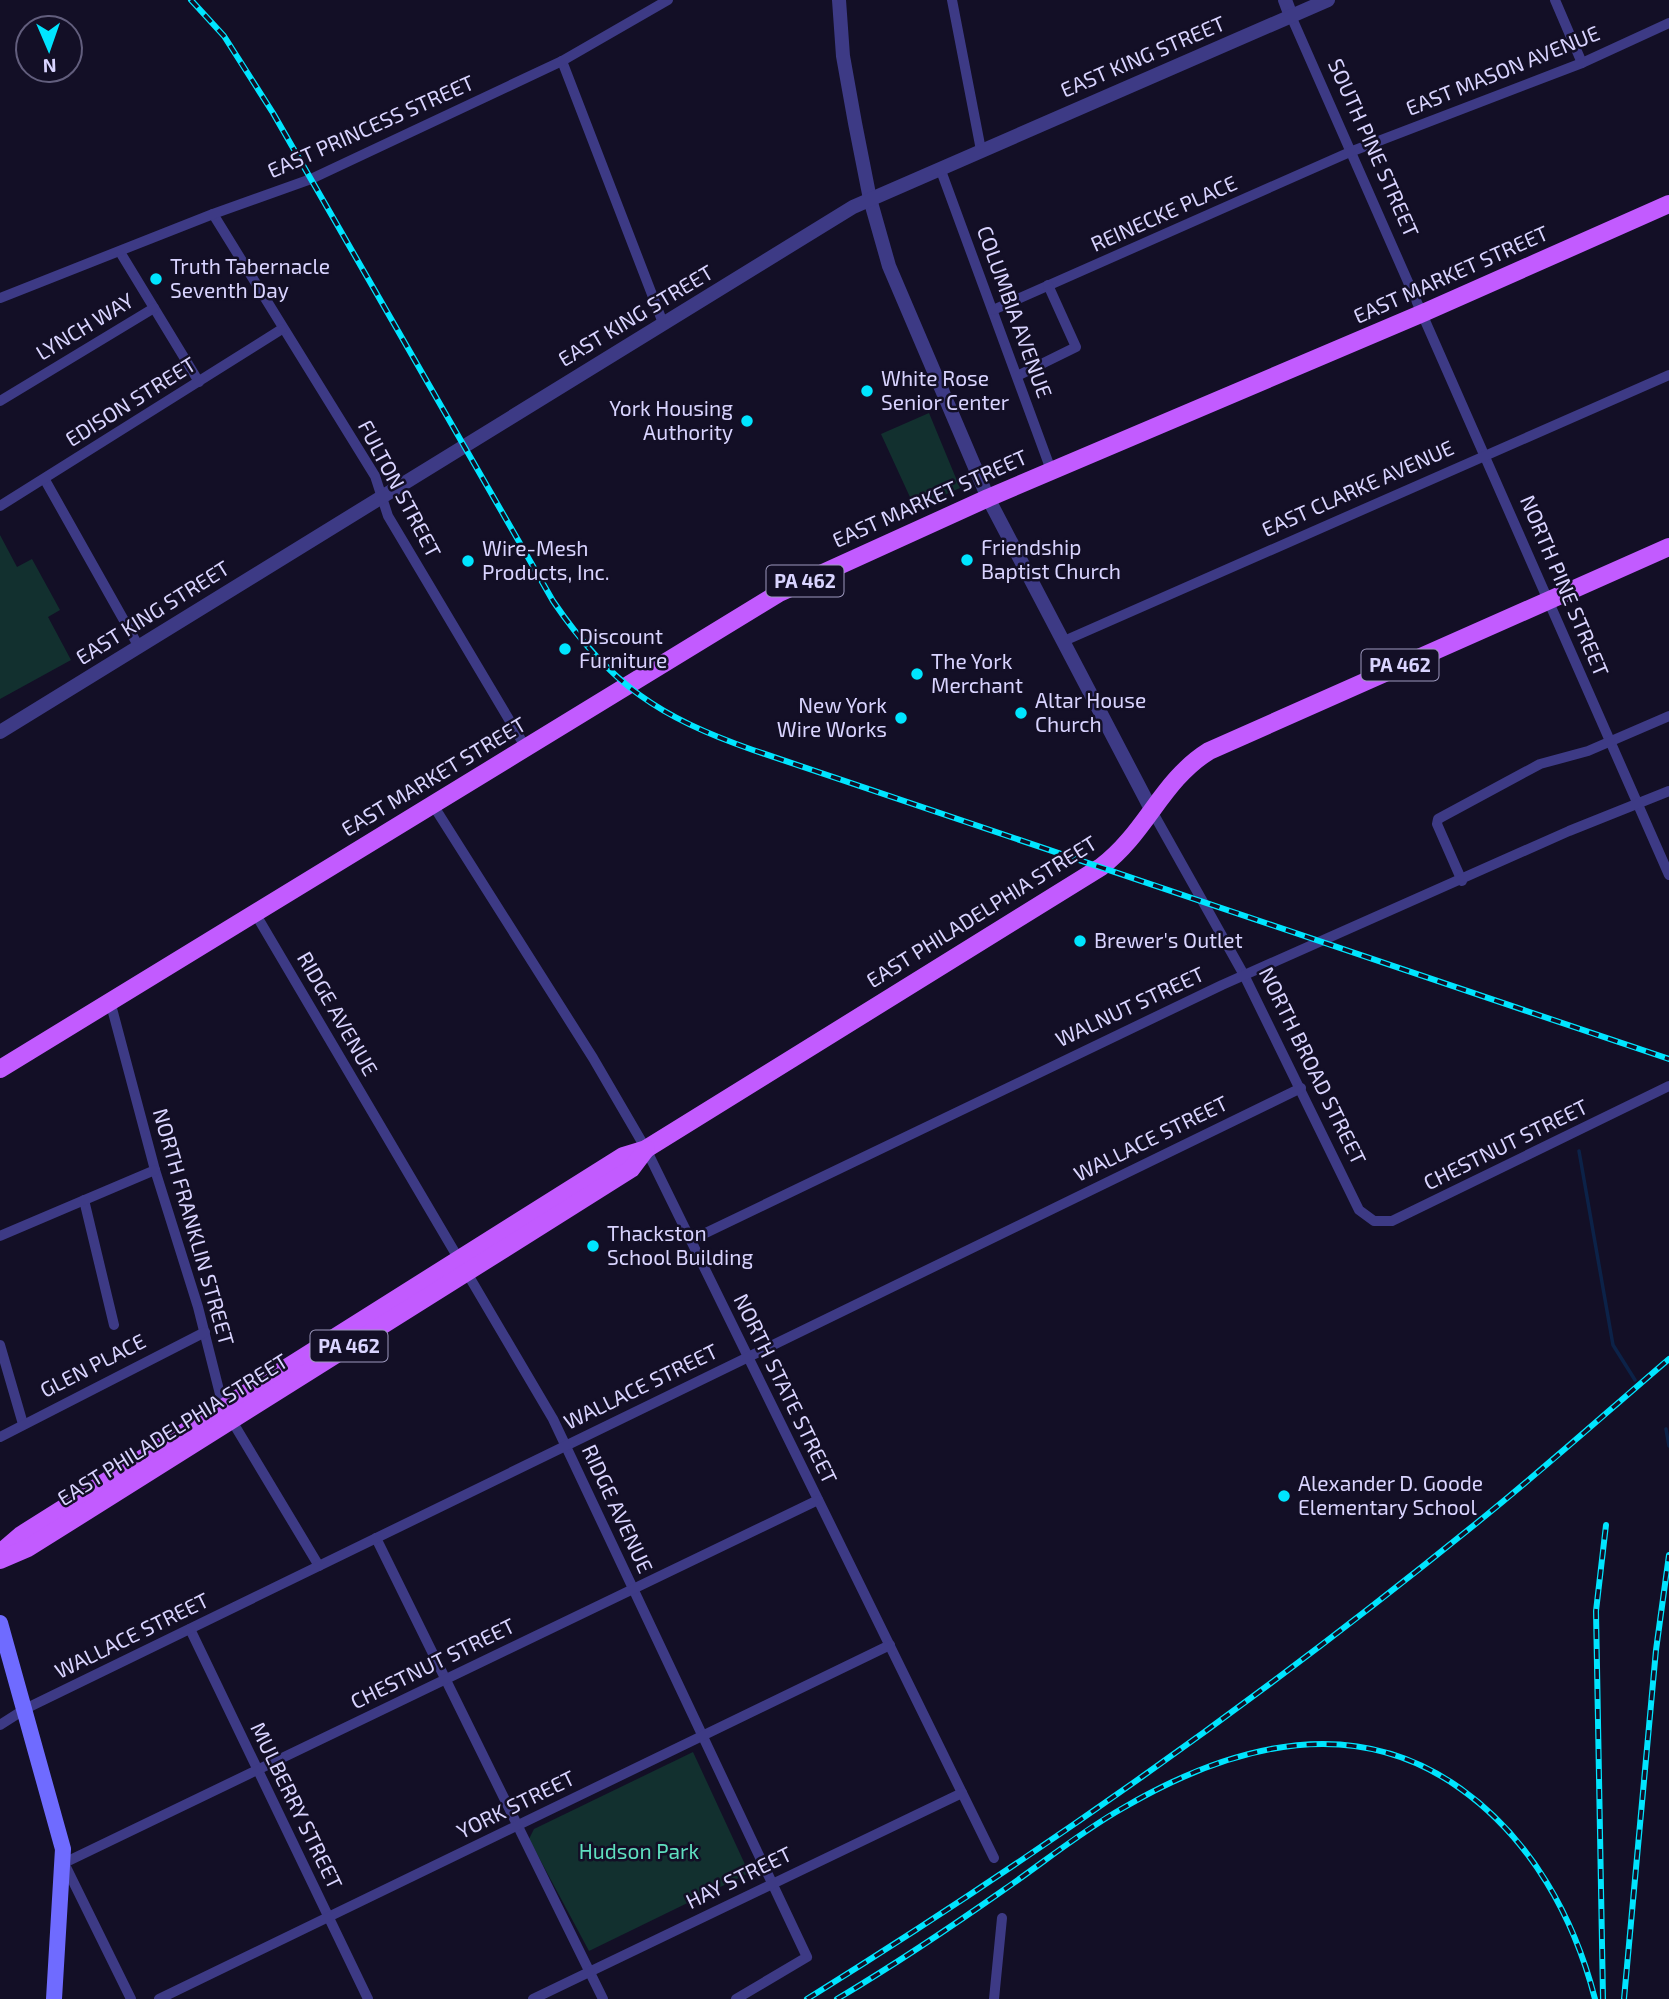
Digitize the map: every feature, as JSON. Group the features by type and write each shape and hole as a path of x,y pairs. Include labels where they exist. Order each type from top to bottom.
{"main road":[{"name":"EAST MARKET STREET","path":"0,1069 779,593 1051,470 1423,313 1669,204"},
{"name":"EAST PHILADELPHIA STREET","path":"0,1560 28,1548 227,1414 464,1264 623,1156 646,1149 1101,867 1140,831 1178,775 1209,751 1669,547"},
{"name":"EAST PHILADELPHIA STREET","path":"0,1553 21,1535 227,1414"},
{"path":"0,1623 60,1834 64,1863 54,1999"}],"street":[{"name":"NORTH BROAD STREET","path":"839,0 843,56 870,199 889,266 988,498 1152,811 1244,975 1359,1210"},
{"path":"952,0 981,150"},
{"name":"SOUTH PINE STREET","path":"1285,0 1423,313"},
{"name":"EAST KING STREET","path":"0,731 663,323 870,199 1328,0"},
{"path":"1555,0 1582,63"},
{"name":"EAST PRINCESS STREET","path":"0,298 213,214 312,179 562,61 666,1"},
{"name":"EAST MASON AVENUE","path":"1350,152 1582,63 1669,23"},
{"path":"562,61 663,323"},
{"name":"REINECKE PLACE","path":"993,310 1350,152"},
{"name":"COLUMBIA AVENUE","path":"940,168 1051,470"},
{"name":"FULTON STREET","path":"213,214 375,476 388,516 526,748"},
{"path":"120,252 199,382"},
{"path":"1017,376 1076,347 1048,285"},
{"name":"LYNCH WAY","path":"0,401 154,308"},
{"name":"NORTH PINE STREET","path":"1423,313 1669,875"},
{"name":"EDISON STREET","path":"0,506 282,329"},
{"name":"EAST CLARKE AVENUE","path":"1064,641 1669,375"},
{"path":"45,480 139,647"},
{"path":"1462,881 1437,821 1540,764 1588,751 1669,716"},
{"name":"WALNUT STREET","path":"691,1240 1244,975 1462,881 1569,831 1669,792"},
{"name":"NORTH STATE STREET","path":"433,805 593,1058 646,1149 994,1858"},
{"name":"RIDGE AVENUE","path":"255,913 464,1264 566,1446 807,1956 736,1999"},
{"name":"NORTH FRANKLIN STREET","path":"110,1001 155,1170 205,1332 227,1414 319,1566"},
{"name":"CHESTNUT STREET","path":"1359,1210 1374,1222 1392,1222 1669,1086"},
{"name":"WALLACE STREET","path":"0,1725 25,1709 1301,1088"},
{"path":"0,1236 155,1170"},
{"path":"84,1200 114,1325"},
{"name":"GLEN PLACE","path":"0,1437 205,1332"},
{"path":"0,1345 23,1424"},
{"name":"CHESTNUT STREET","path":"64,1863 818,1500"},
{"path":"376,1538 603,1999"},
{"name":"MULBERRY STREET","path":"190,1629 368,1999"},
{"name":"YORK STREET","path":"159,1999 890,1645"},
{"name":"HAY STREET","path":"533,1999 962,1793"},
{"path":"64,1863 131,1999"},
{"path":"994,1999 1002,1918"}],"green space":[{"path":"929,413 960,488 915,508 881,434"},
{"path":"0,535 17,567 32,559 60,610 48,617 71,660 0,699"},
{"name":"Hudson Park","path":"693,1752 749,1873 589,1951 529,1839 534,1829"}],"waterway":[{"path":"1579,1151 1613,1345 1635,1380"},
{"path":"1666,1429 1669,1446"}],"railway":[{"path":"191,0 224,36 273,113 553,601 595,655 639,695 690,725 753,750 1669,1059"},
{"path":"807,1999 895,1944 1068,1828 1321,1646 1484,1517 1669,1359"},
{"path":"1603,1999 1596,1611 1606,1525"},
{"path":"1624,1999 1656,1650 1669,1555"},
{"path":"837,1999 943,1932 1093,1827 1164,1786 1205,1768 1248,1754 1291,1746 1335,1744 1378,1750 1420,1765 1461,1789 1509,1831 1529,1856 1562,1910 1586,1968 1595,1999"}],"place":[{"name":"Truth Tabernacle Seventh Day","path":"156,279"},
{"name":"White Rose Senior Center","path":"867,391"},
{"name":"York Housing Authority","path":"747,421"},
{"name":"Friendship Baptist Church","path":"967,560"},
{"name":"Wire-Mesh Products, Inc.","path":"468,561"},
{"name":"Discount Furniture","path":"565,649"},
{"name":"The York Merchant","path":"917,674"},
{"name":"Altar House Church","path":"1021,713"},
{"name":"New York Wire Works","path":"901,718"},
{"name":"Brewer's Outlet","path":"1080,941"},
{"name":"Thackston School Building","path":"593,1246"},
{"name":"Alexander D. Goode Elementary School","path":"1284,1496"}]}
